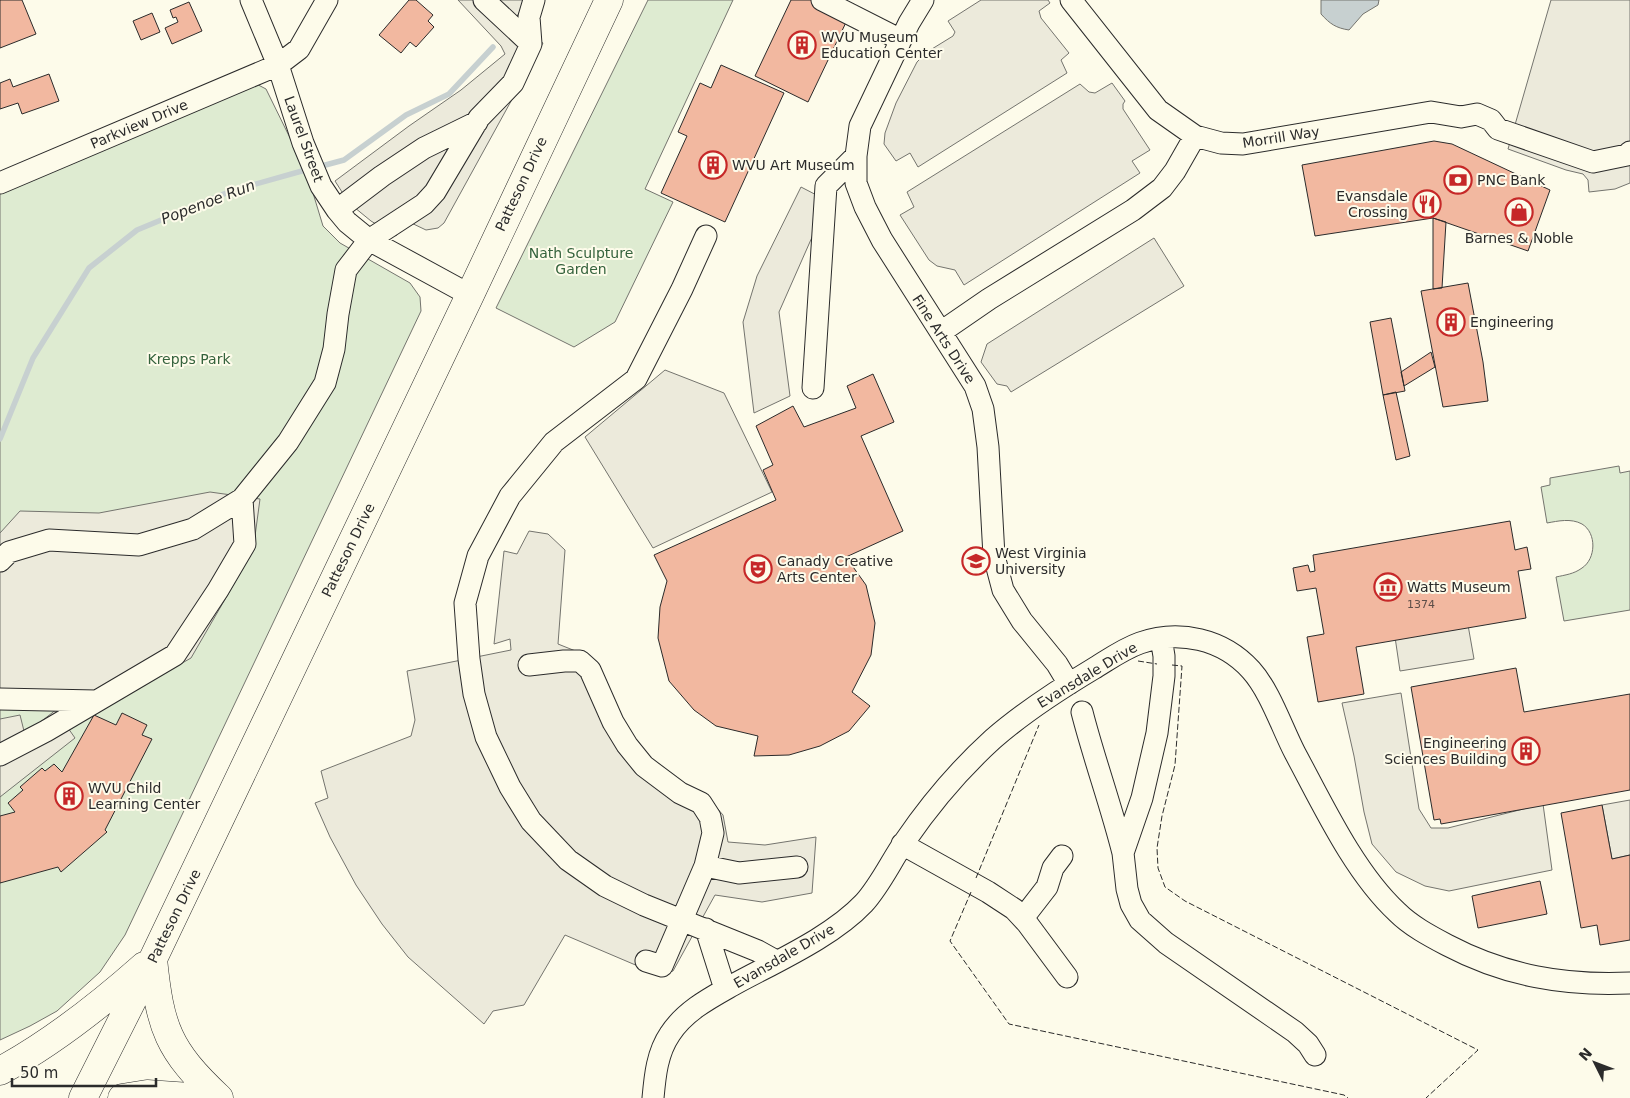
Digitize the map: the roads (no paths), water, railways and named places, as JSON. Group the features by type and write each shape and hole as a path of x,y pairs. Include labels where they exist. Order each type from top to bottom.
{"main road":[{"name":"Patteson Drive","path":"84,1098 153,959 609,0"},
{"path":"0,1071 36,1049 106,1000 153,959"},
{"path":"153,959 159,1009 173,1046 197,1078 219,1098"},
{"path":"122,1098 147,1094 204,1098"}],"street":[{"name":"Laurel Street","path":"251,0 278,65 304,143 321,186 336,210 369,240 470,295"},
{"name":"Parkview Drive","path":"0,183 278,65 299,49 328,0"},
{"path":"484,0 531,44"},
{"path":"0,562 9,552 49,540 139,545 193,529 242,498 288,442 325,382 334,349 346,270 369,240 424,204 435,192 477,122 513,83 531,44 529,18 534,0"},
{"path":"822,0 902,40"},
{"name":"Fine Arts Drive","path":"923,0 909,23 860,126 856,156 856,183 865,207 882,240 975,386 983,409 988,447 994,556 1003,590 1022,621 1057,664 1069,684"},
{"name":"Morrill Way","path":"1072,0 1158,110 1195,136 1221,143 1243,144 1431,112 1460,117 1471,126 1486,132 1498,129 1593,162 1626,155 1630,152"},
{"path":"336,210 424,148 477,122"},
{"path":"941,332 989,299 1133,210 1162,188 1176,170 1195,136"},
{"path":"813,388 826,186 856,156"},
{"path":"706,236 682,290 636,379 554,442 510,496 478,556 466,603 469,659 474,694 486,737 510,787 531,821 568,860 605,886 758,951 776,961"},
{"path":"0,755 175,655 218,590 245,544 242,498"},
{"name":"Evansdale Drive","path":"653,1098 656,1064 668,1035 689,1012 725,989 836,927 864,902 883,879 902,844 948,783 992,740 1027,710 1121,652 1140,643 1171,636 1191,638 1219,646 1237,657 1253,672 1271,702 1294,751 1347,847 1370,882 1398,913 1430,936 1469,957 1511,972 1549,980 1594,984 1630,983"},
{"path":"1123,854 1142,798 1157,733 1164,676 1164,656 1161,638"},
{"path":"529,665 580,661 590,670 613,722 627,745 644,766 680,793 701,802 710,817 713,834 705,866 683,920 662,966 646,961"},
{"path":"0,699 96,701"},
{"path":"1082,712 1094,760 1110,806 1123,854 1127,889 1131,904 1140,920 1166,943 1295,1032 1308,1044 1315,1055"},
{"path":"902,844 1014,908 1067,977"},
{"path":"1023,918 1047,887 1054,868 1062,856"},
{"path":"705,866 739,873 797,868"},
{"path":"706,930 725,989"}],"waterway":[{"name":"Popenoe Run","path":"318,167 344,160 406,115 449,94 493,47"},
{"name":"Popenoe Run","path":"0,439 33,358 89,268 137,230 231,191 309,169"}],"place":[{"name":"WVU Museum Education Center","path":"802,45"},
{"name":"WVU Art Museum","path":"713,165"},
{"name":"PNC Bank","path":"1458,180"},
{"name":"Evansdale Crossing","path":"1427,204"},
{"name":"Barnes & Noble","path":"1519,212"},
{"name":"Engineering","path":"1451,322"},
{"name":"West Virginia University","path":"976,561"},
{"name":"Canady Creative Arts Center","path":"758,569"},
{"name":"Watts Museum","path":"1388,587"},
{"name":"Engineering Sciences Building","path":"1526,751"},
{"name":"WVU Child Learning Center","path":"69,796"}],"park label":[{"name":"Nath Sculpture Garden","path":"581,262"},
{"name":"Krepps Park","path":"189,359"}]}
